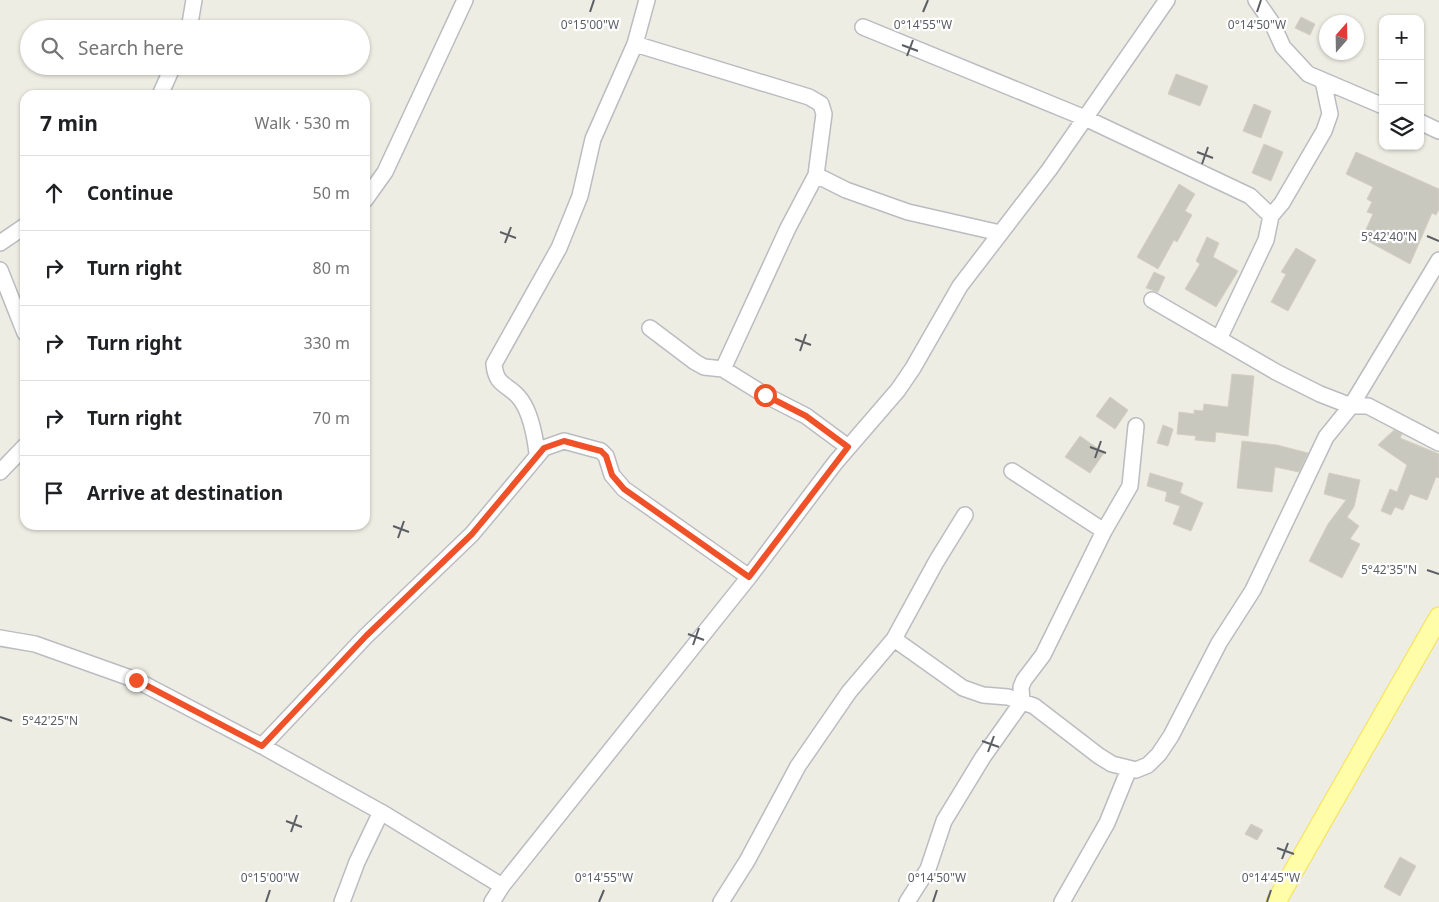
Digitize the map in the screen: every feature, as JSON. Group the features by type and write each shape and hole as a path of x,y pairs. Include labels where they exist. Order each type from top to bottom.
{"main road":[{"path":"1276,902 1434,638 1439,617"}],"street":[{"path":"191,20 194,0"},
{"path":"370,193 386,172 465,0"},
{"path":"537,453 536,437 522,402 498,380 494,364 559,248 580,196 592,139 635,44 647,0"},
{"path":"492,902 502,886 749,577 848,447 898,390 913,368 960,286 1085,118 1167,0"},
{"path":"1256,0 1272,24 1283,47 1308,74 1381,105"},
{"path":"863,27 1085,118 1250,196 1271,216"},
{"path":"635,44 809,97 821,104 824,114 816,175 788,228 723,369"},
{"path":"162,90 169,75"},
{"path":"1219,339 1266,240 1271,216 1282,203 1324,131 1330,114 1324,81"},
{"path":"1424,124 1439,130"},
{"path":"816,175 846,190 908,212 1000,233"},
{"path":"0,243 20,229"},
{"path":"894,639 963,688 983,695 1000,696 1034,706 1050,716 1099,756 1112,764 1136,770 1148,765 1159,754 1171,736 1219,643 1253,590 1326,437 1351,406 1439,260"},
{"path":"0,270 20,321"},
{"path":"1152,300 1276,372 1320,394 1351,406 1368,406 1439,443"},
{"path":"650,328 704,368 723,369 765,395 806,416 848,447"},
{"path":"907,902 928,869 944,821 983,757 1022,702 1021,687 1024,680 1043,655 1104,531 1130,486 1136,426"},
{"path":"262,746 366,636 472,534 519,479 537,453 554,443 564,441 601,451 606,456 612,475 624,489 749,577"},
{"path":"0,472 20,451"},
{"path":"1012,471 1104,531"},
{"path":"721,902 747,861 798,766 849,692 894,639 936,562 965,515"},
{"path":"0,638 35,644 136,680 262,746 381,812 502,886"},
{"path":"1062,902 1107,823 1129,769"},
{"path":"342,902 357,862 381,812"}],"building":[{"path":"1301,17 1315,24 1310,35 1295,28"},
{"path":"1176,74 1208,86 1200,106 1168,94"},
{"path":"1254,104 1271,111 1261,138 1243,131"},
{"path":"1264,144 1283,152 1271,181 1252,173"},
{"path":"1356,152 1439,189 1439,209 1436,215 1432,213 1410,264 1362,238 1373,214 1367,212 1372,202 1367,199 1373,187 1346,174"},
{"path":"1179,184 1195,194 1185,211 1192,215 1177,242 1174,240 1158,269 1137,257"},
{"path":"1207,237 1219,243 1213,257 1238,271 1216,307 1185,289 1200,264 1196,261"},
{"path":"1296,248 1316,260 1288,311 1271,302 1286,274 1281,272"},
{"path":"1154,272 1165,277 1158,292 1146,288"},
{"path":"1232,374 1254,376 1248,436 1216,432 1215,442 1195,440 1196,436 1177,434 1179,412 1194,414 1194,410 1203,411 1204,404 1228,407"},
{"path":"1110,397 1128,410 1115,429 1096,416"},
{"path":"1163,425 1173,429 1168,446 1157,443"},
{"path":"1394,430 1402,434 1400,438 1439,454 1439,478 1436,477 1427,500 1410,494 1403,510 1395,507 1391,515 1381,511 1390,489 1397,492 1407,465 1378,445"},
{"path":"1080,436 1104,453 1090,473 1065,457"},
{"path":"1242,441 1277,445 1308,453 1299,472 1275,467 1272,492 1237,488"},
{"path":"1150,473 1183,483 1180,493 1203,503 1191,531 1173,524 1180,506 1165,501 1167,492 1147,486"},
{"path":"1329,473 1360,480 1354,507 1347,517 1359,526 1350,539 1360,544 1342,578 1309,561 1328,524 1346,500 1324,494"},
{"path":"1251,824 1263,830 1257,840 1245,834"},
{"path":"1400,857 1416,866 1400,896 1384,887"}],"route":[{"path":"136,680 148,688 262,746 366,636 472,534 519,479 537,453 554,443 564,441 592,447 601,451 609,462 615,480 624,489 749,577 848,447 806,416 765,395"}]}
